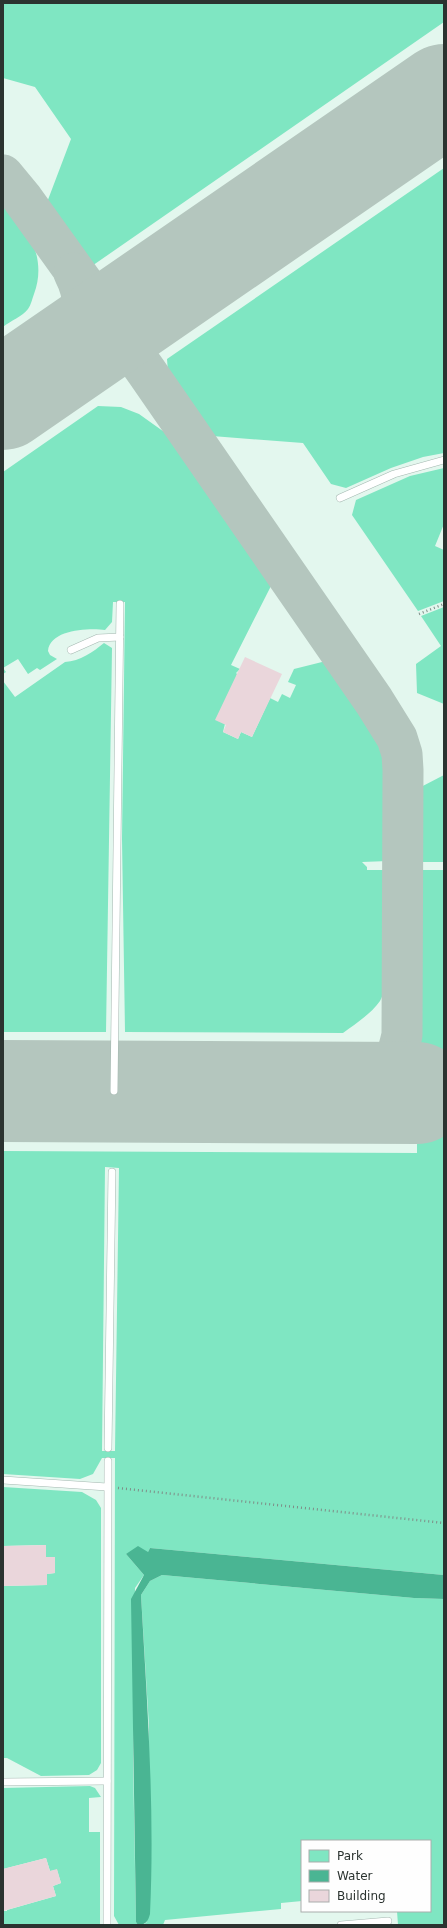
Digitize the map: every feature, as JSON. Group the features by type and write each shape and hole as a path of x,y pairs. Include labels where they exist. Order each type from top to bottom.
{"lane":[{"path":"340,498 394,474 444,460"},
{"path":"114,1092 120,604"},
{"path":"71,650 98,638 120,637"},
{"path":"108,1448 112,1172"},
{"path":"106,1925 108,1462"},
{"path":"3,1480 107,1487"},
{"path":"3,1782 107,1781"},
{"path":"341,1925 388,1921"}],"path":[{"path":"419,614 444,604"},
{"path":"107,1487 444,1523"}],"green space":[{"path":"3,3 444,3 444,22 89,268 46,205 71,139 35,87 3,78"},
{"path":"444,168 444,453 423,457 391,468 346,488 331,484 303,443 212,436 168,372 167,359"},
{"path":"3,197 27,230 36,254 38,280 31,304 26,312 3,327"},
{"path":"98,406 121,407 139,414 167,434 272,584 231,665 240,669 236,673 223,732 238,739 241,732 252,737 270,698 278,702 282,694 290,698 296,685 288,682 294,669 326,661 381,742 389,765 388,861 362,862 367,867 367,870 388,870 389,958 384,990 380,1001 376,1006 343,1033 125,1032 122,839 125,602 113,602 112,622 105,630 81,630 63,634 56,638 50,644 48,651 50,655 57,659 40,670 37,668 28,674 18,659 3,668 3,472"},
{"path":"444,468 444,524 435,546 444,550 444,601 418,611 352,515 356,500 410,476"},
{"path":"444,607 444,704 417,693 416,664 441,646 421,616"},
{"path":"104,643 112,648 106,1032 3,1032 3,681 15,697 65,662 81,658 91,653"},
{"path":"444,775 444,862 417,862 417,789"},
{"path":"417,870 444,870 444,1575 150,1548 148,1552 126,1554 144,1575 135,1588 133,1759 136,1922 138,1924 119,1925 114,1916 115,1458 102,1458 93,1474 80,1479 3,1474 3,1151 417,1153","holes":["105,1167 119,1168 115,1451 102,1451"]},
{"path":"3,1487 82,1492 96,1500 101,1508 101,1763 97,1770 89,1775 41,1776 7,1758 3,1758 3,1586 47,1585 47,1574 55,1573 55,1557 46,1557 46,1545 3,1546"},
{"path":"162,1575 414,1598 444,1599 444,1925 398,1925 397,1912 431,1912 431,1840 301,1840 301,1901 281,1903 281,1909 165,1920 163,1925 143,1925 147,1922 149,1727 141,1595 150,1581"},
{"path":"90,1786 95,1788 101,1797 89,1798 89,1832 100,1832 100,1925 3,1925 3,1911 56,1896 53,1886 61,1883 57,1870 50,1871 46,1858 3,1869 3,1788"}],"water":[{"path":"138,1546 148,1552 150,1548 444,1575 444,1599 414,1598 162,1575 150,1581 141,1595 151,1795 152,1834 150,1914 146,1922 138,1925 136,1922 131,1599 144,1575 126,1554"}],"building":[{"path":"245,657 282,674 252,737 241,732 238,739 223,732 226,725 215,720"},
{"path":"46,1545 46,1557 55,1557 55,1573 47,1574 47,1585 3,1586 3,1546"},
{"path":"46,1858 50,1871 57,1869 61,1883 53,1886 56,1896 3,1911 3,1869"}],"taxiway":[{"path":"3,175 22,198 146,371 374,701 397,738 402,754 403,770 402,1035 395,1060 386,1076 380,1082 371,1087 346,1093"},
{"path":"57,362 72,341 81,320 83,309 82,298 74,273"}],"runway":[{"path":"3,399 444,95"},
{"path":"3,1091 417,1093"}]}
